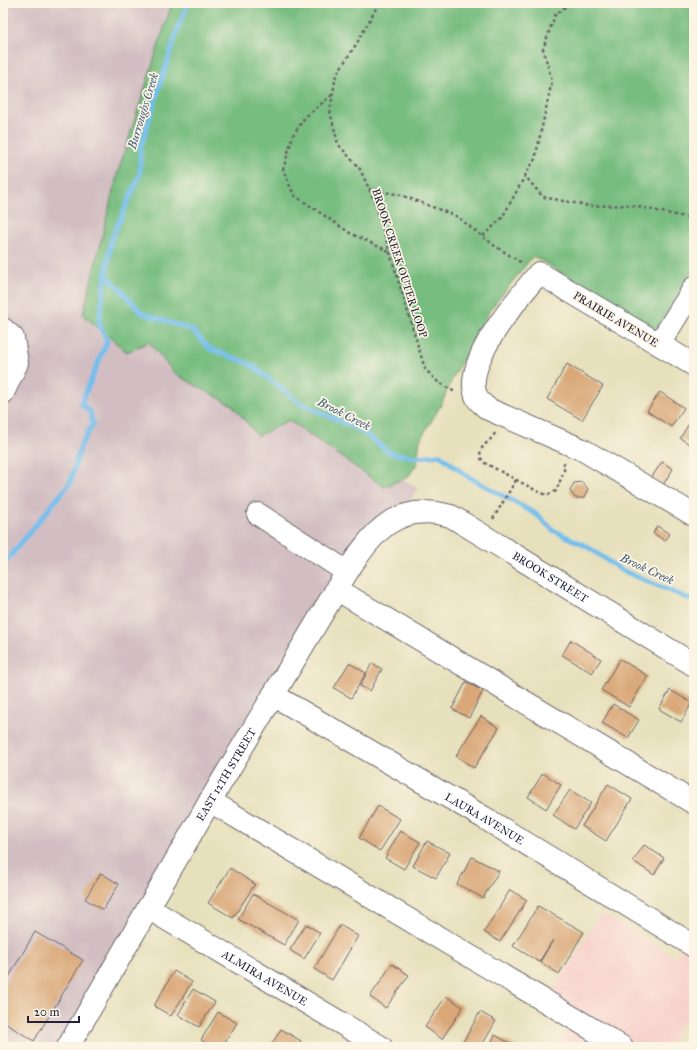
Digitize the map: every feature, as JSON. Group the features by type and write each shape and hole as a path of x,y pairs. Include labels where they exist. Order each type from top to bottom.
{"street":[{"name":"PRAIRIE AVENUE","path":"538,273 694,365"},
{"path":"538,273 491,337 477,363 474,380 477,398 488,409 503,417 583,450 694,515"},
{"path":"659,344 694,288"},
{"path":"3,329 13,338 17,364 3,393"},
{"name":"BROOK STREET","path":"401,516 427,512 451,516 694,665"},
{"path":"258,514 342,581 694,803"},
{"name":"EAST 12TH STREET","path":"68,1047 210,801 342,581 370,538 388,522 401,516"},
{"name":"LAURA AVENUE","path":"273,695 483,817 694,946"},
{"path":"210,801 622,1047"},
{"name":"ALMIRA AVENUE","path":"148,908 381,1047"}],"path":[{"name":"BROOK CREEK OUTER LOOP","path":"379,3 357,43 336,75 330,111 338,144 360,169 369,189 425,369 439,383 455,392 477,398"},
{"path":"482,236 502,218 535,159 552,82 543,49 555,15 570,3"},
{"path":"332,95 305,117 293,135 283,170 294,195 350,233 390,253"},
{"path":"525,176 543,197 590,206 630,204 694,219"},
{"path":"369,189 400,195 456,216 482,236 538,273"},
{"path":"503,417 492,438 482,446 480,457 483,462 547,495 556,490 564,471 564,442"},
{"path":"497,512 516,480"}],"shaded area":[{"path":"3,3 206,3 123,311 418,488 406,507 396,510 57,1047 3,1047"},
{"path":"601,913 676,958 686,941 694,946 694,1004 668,1047 557,1047 571,1023 550,997"}],"green space":[{"path":"172,3 694,3 694,269 657,329 533,256 490,310 454,375 441,405 420,440 417,464 408,477 384,487 289,420 258,436 232,405 175,374 149,342 127,352 83,315 117,175"}],"building":[{"path":"567,364 603,386 582,420 547,399"},
{"path":"660,392 684,408 671,427 647,411"},
{"path":"694,416 694,447 680,438"},
{"path":"662,462 673,469 663,485 651,478"},
{"path":"582,482 588,489 584,498 575,498 570,491 574,483"},
{"path":"657,526 670,534 665,541 653,533"},
{"path":"571,640 601,659 592,673 562,655"},
{"path":"620,659 648,676 629,707 601,690"},
{"path":"349,663 366,673 351,698 334,688"},
{"path":"372,663 382,669 370,691 360,686"},
{"path":"466,682 483,691 469,718 452,709"},
{"path":"670,690 692,703 681,722 659,709"},
{"path":"613,704 639,720 628,738 602,723"},
{"path":"481,716 499,728 474,768 456,756"},
{"path":"543,773 561,785 546,809 528,797"},
{"path":"608,784 632,799 606,841 582,826"},
{"path":"570,790 591,803 574,829 553,815"},
{"path":"378,806 400,819 380,851 359,838"},
{"path":"400,831 420,842 404,869 385,858"},
{"path":"427,841 450,853 436,878 413,866"},
{"path":"644,845 664,858 654,875 633,861"},
{"path":"472,857 499,871 483,898 457,884"},
{"path":"230,868 255,884 233,918 208,903"},
{"path":"101,873 119,884 103,910 85,899"},
{"path":"510,890 527,900 500,942 484,932"},
{"path":"253,894 299,920 284,945 238,919"},
{"path":"538,906 584,932 559,974 540,962 553,940 539,962 513,946"},
{"path":"306,924 320,933 304,959 290,950"},
{"path":"340,925 358,936 332,980 314,969"},
{"path":"35,932 83,960 34,1041 3,1022 3,987"},
{"path":"392,964 409,975 386,1008 370,997"},
{"path":"174,971 192,982 171,1016 154,1006"},
{"path":"193,989 215,1002 199,1027 178,1015"},
{"path":"446,996 463,1007 442,1039 425,1027"},
{"path":"218,1012 237,1023 222,1047 213,1047 201,1040"},
{"path":"480,1012 496,1021 481,1047 467,1047 462,1044"},
{"path":"281,1029 301,1041 297,1047 270,1047"},
{"path":"495,1035 517,1047 489,1047"}],"waterway":[{"name":"Burroughs Creek","path":"3,565 70,483 81,445 93,424 90,412 81,404 107,341 99,323 111,240 140,174 140,149 177,31 188,3"},
{"name":"Brook Creek","path":"105,273 142,313 192,330 210,349 250,364 300,403 360,430 390,453 416,457 440,455 467,476 536,514 553,530 588,547 621,570 694,601"}]}
